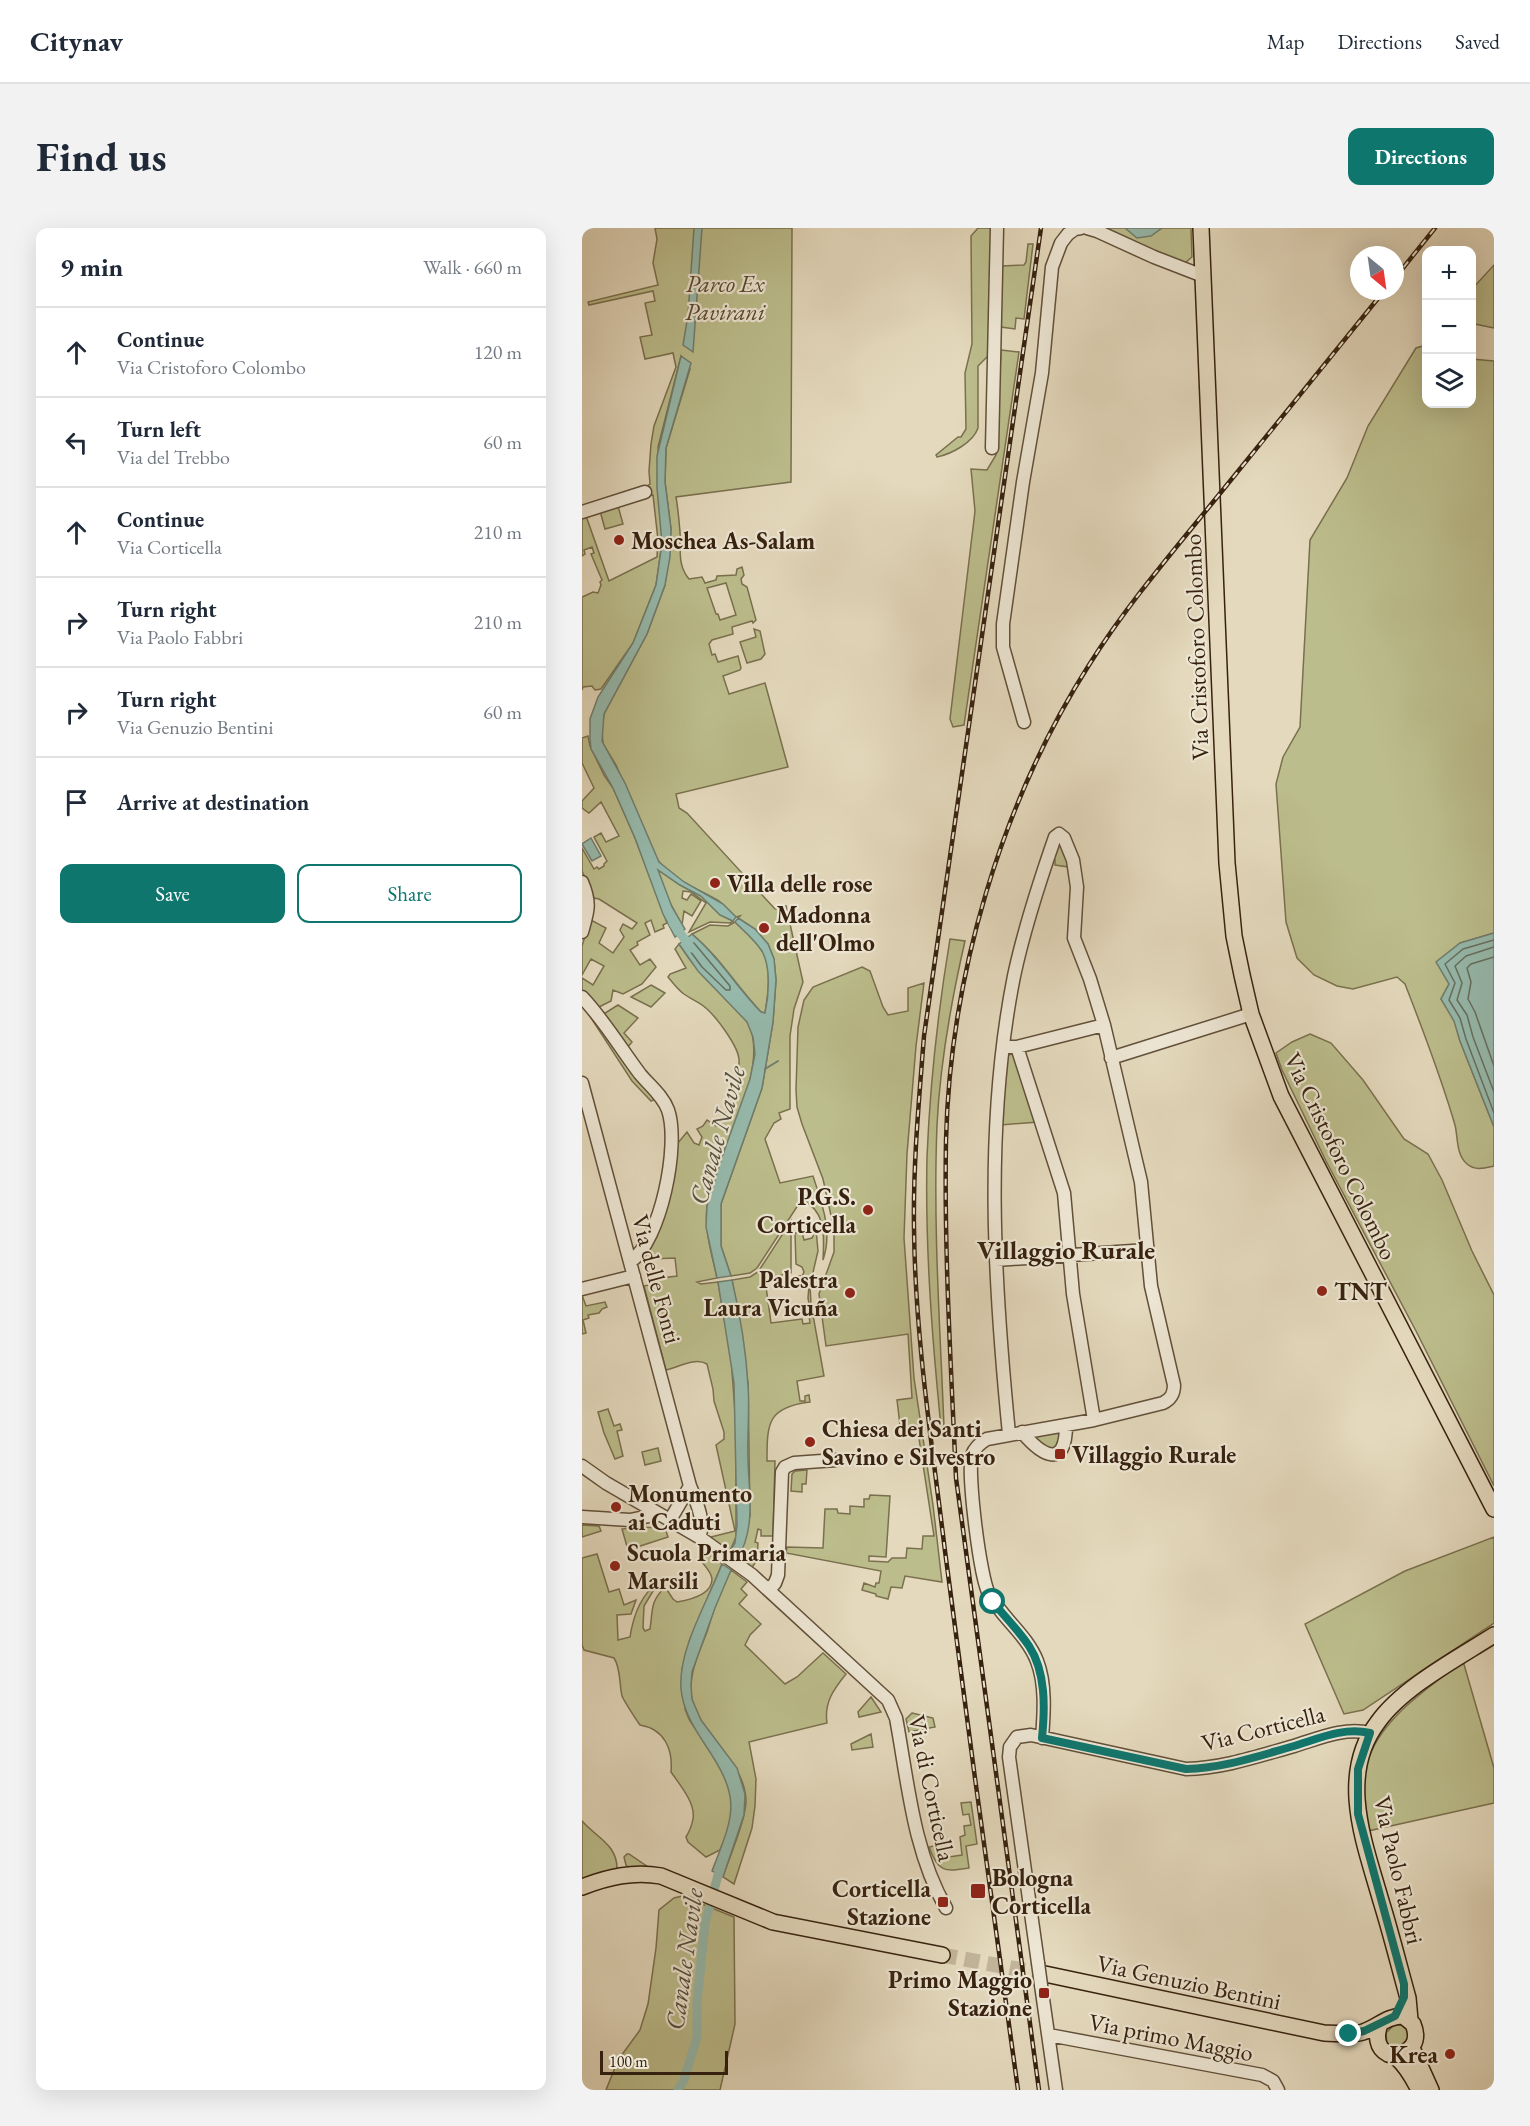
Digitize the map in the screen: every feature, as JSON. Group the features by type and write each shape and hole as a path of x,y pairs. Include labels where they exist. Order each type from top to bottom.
{"main road":[{"name":"Via Cristoforo Colombo","path":"1201,228 1227,863 1234,936 1251,1014 1281,1096 1494,1509"},
{"path":"1370,1733 1388,1710 1411,1690 1494,1635"},
{"name":"Via Paolo Fabbri","path":"1370,1733 1358,1769 1358,1814 1404,1984 1410,2020"},
{"path":"582,1887 612,1877 648,1874 661,1876 773,1922 942,1955"},
{"path":"582,1895 599,1888 632,1881 668,1882 686,1887"},
{"name":"Via Genuzio Bentini","path":"1042,1974 1380,2046 1385,2052 1394,2055 1412,2075 1419,2090"},
{"name":"Via Paolo Fabbri","path":"1395,2016 1404,1997 1404,1984"},
{"path":"1394,2055 1406,2053 1412,2048 1416,2035 1410,2020 1403,2016 1395,2016"},
{"name":"Via Genuzio Bentini","path":"1324,2033 1359,2033 1395,2016"},
{"path":"1380,2024 1377,2034 1380,2046"},
{"path":"1412,2048 1431,2090"}],"street":[{"path":"992,448 997,228"},
{"path":"1024,722 1003,647 1003,624 1023,482 1042,373 1052,267 1061,243 1068,234 1081,228"},
{"path":"1087,228 1203,276"},
{"path":"582,512 645,492"},
{"path":"1009,1434 996,1260 995,1139 1003,1051 1020,951 1034,899 1055,837 1059,834 1062,835 1073,860 1077,887 1074,938 1104,1025 1141,1182 1151,1287 1174,1393 1169,1400 1163,1403 1094,1420 987,1438 976,1447 973,1453 971,1476 983,1582 993,1602 1030,1647 1036,1660 1040,1672 1044,1710 1042,1738"},
{"path":"582,882 589,901 582,932"},
{"path":"582,997 661,1098 668,1109 671,1121 671,1160 664,1197 643,1249 630,1262"},
{"path":"1111,1058 1251,1014"},
{"path":"1003,1051 1010,1047 1104,1025"},
{"path":"1017,1047 1064,1193 1073,1294 1094,1420"},
{"name":"Via delle Fonti","path":"582,1083 702,1525 699,1537"},
{"path":"996,1260 1147,1250"},
{"path":"582,1288 634,1276"},
{"path":"1022,1432 1040,1451 1050,1455 1056,1453 1065,1444 1066,1425"},
{"path":"769,1590 775,1583 777,1575 785,1467 836,1460"},
{"name":"Via di Corticella","path":"582,1466 606,1483 699,1537 752,1575 878,1689 891,1704 896,1718 922,1854 932,1882 946,1908"},
{"path":"582,1517 630,1520 654,1515 666,1518 690,1486"},
{"name":"Via Corticella","path":"1042,1974 1009,1752 1011,1743 1020,1735 1186,1769 1233,1764 1349,1730 1370,1733"},
{"path":"1042,1974 1056,2090"},
{"name":"Via primo Maggio","path":"1049,2035 1262,2075 1273,2081 1278,2090"}],"green space":[{"name":"Parco Ex Pavirani","path":"655,228 792,228 791,482 676,497 681,562 689,579 702,577 705,583 716,580 717,576 736,575 737,569 742,567 744,575 741,579 742,584 747,587 756,620 753,623 752,621 732,627 733,634 712,640 709,644 712,655 715,654 718,662 738,656 740,670 723,676 729,694 765,683 788,767 676,794 679,808 687,813 775,909 786,906 803,982 794,1009 790,1036 790,1109 779,1113 781,1119 774,1123 765,1139 780,1183 813,1176 827,1228 823,1260 823,1233 820,1218 816,1211 802,1199 757,1268 750,1273 731,1276 721,1246 721,1204 762,1088 773,1022 776,980 774,959 768,944 755,929 738,918 740,916 736,917 719,901 674,876 660,862 654,854 616,765 603,744 602,730 604,714 647,634 665,585 671,529 665,482 666,448 690,369 681,356 658,447 662,543 656,585 633,643 601,689 595,690 592,686 583,687 582,690 582,597 593,592 598,593 602,580 591,554 594,553 592,547 584,550 585,554 582,556 582,517 586,516 609,581 657,557 658,540 653,495 649,496 647,486 650,484 651,444 654,426 676,367 673,353 645,359 640,337 652,335 645,303 655,301 653,291 589,305 588,302 658,285 653,263 657,239","holes":["726,583 736,615 720,620 707,588"]},
{"path":"978,228 993,228 988,356 978,366 978,428 961,447 937,457 936,455 961,437 966,429 965,373 972,344 971,236"},
{"path":"1095,228 1191,228 1192,257 1185,263"},
{"path":"1028,244 1033,244 1024,319 1016,318 1015,329 1001,327 1001,266 1024,265"},
{"path":"1494,265 1494,328 1476,324 1476,285"},
{"path":"1422,346 1422,408 1476,408 1476,359 1494,361 1494,933 1460,943 1449,984 1441,999 1454,1020 1494,1127 1494,1166 1480,1168 1473,1168 1461,1156 1455,1125 1444,1089 1405,984 1397,977 1353,989 1337,986 1314,975 1297,958 1286,922 1276,784 1283,757 1300,727 1310,540 1347,478 1368,426 1416,348"},
{"path":"1001,350 1019,352 964,725 953,727 950,719 975,511 971,469 987,470 996,455"},
{"path":"618,506 623,524 605,529 600,511"},
{"path":"754,629 760,631 765,654 761,659 747,663 740,642 756,637"},
{"path":"588,736 590,746 613,788 635,838 667,923 663,925 664,928 655,932 651,920 645,923 650,935 637,942 638,945 630,950 640,965 650,959 656,967 642,984 623,994 613,990 611,1001 599,1007 582,991 582,978 593,985 604,966 591,959 582,975 582,946 589,923 593,921 606,928 599,943 613,953 624,937 620,930 623,924 632,929 637,923 594,898 582,871 582,848 594,869 597,867 599,869 607,861 594,837 601,833 606,842 619,836 601,802 589,813 582,808 582,801 594,788 582,763 582,738"},
{"path":"1059,840 1069,867 1055,865 1055,860 1052,859"},
{"path":"658,870 701,896 720,915 733,921 730,923 710,922 689,932 706,903 691,892 683,891 682,898 687,900 691,894 701,901 692,916 684,911 682,925 667,897"},
{"path":"735,922 756,943 765,958 768,981 765,1013 761,1012 711,952 692,934 710,925 728,926"},
{"path":"950,939 965,941 947,1033 937,1125 936,1238 944,1426 941,1427 930,1292 927,1157 935,1048"},
{"path":"679,944 703,976 739,1011 748,1023 753,1042 753,1064 748,1088 712,1186 707,1206 708,1233 717,1278 697,1282 701,1284 718,1282 731,1358 736,1426 736,1537 729,1553 711,1537 735,1531 716,1445 724,1439 724,1432 714,1401 707,1364 692,1362 666,1370 644,1286 653,1284 653,1279 677,1276 675,1258 650,1259 649,1250 663,1214 677,1144 687,1132 694,1143 699,1145 702,1137 697,1129 707,1120 716,1126 730,1107 724,1102 735,1082 739,1065 735,1047 716,1019 704,1007 682,992 668,977 686,968 675,949"},
{"path":"862,967 870,971 888,1015 908,1011 908,988 924,983 907,1154 904,1238 914,1378 942,1582 905,1576 902,1588 891,1587 888,1599 862,1590 864,1583 875,1587 876,1583 879,1583 881,1571 786,1553 787,1547 823,1548 825,1509 837,1509 838,1513 850,1514 850,1506 864,1507 864,1499 869,1499 870,1495 890,1496 886,1557 869,1556 869,1561 888,1562 892,1558 906,1558 907,1548 922,1549 923,1536 934,1536 918,1432 897,1434 900,1425 897,1400 912,1398 908,1334 826,1346 819,1294 834,1252 834,1229 823,1179 797,1107 798,1027 804,1000 813,987"},
{"path":"651,985 665,993 651,1007 631,997"},
{"path":"582,1004 656,1099 651,1101 632,1081"},
{"path":"618,1005 638,1018 624,1033 632,1042 626,1049 602,1015"},
{"path":"1310,1034 1331,1043 1363,1080 1404,1139 1428,1154 1494,1295 1494,1486 1416,1331 1326,1161 1282,1070 1276,1053"},
{"path":"1014,1053 1038,1122 1001,1125 1006,1056"},
{"path":"791,1221 791,1273 765,1279 771,1323 802,1319 803,1324 810,1323 808,1298 810,1285 811,1304 824,1376 797,1381 800,1401 805,1401 805,1396 809,1395 810,1402 785,1408 777,1413 769,1427 767,1461 775,1461 773,1536 761,1536 761,1530 758,1529 755,1542 758,1543 757,1560 751,1569 737,1559 750,1516 748,1384 732,1280 750,1277 758,1272"},
{"path":"816,1229 818,1251 811,1281 797,1282 797,1276 802,1276 804,1272 802,1267 796,1264 795,1233 802,1232 804,1240 812,1238"},
{"path":"582,1295 586,1306 605,1302 607,1307 599,1313 588,1315 589,1318 583,1320 586,1333 582,1334"},
{"path":"608,1409 614,1426 620,1424 622,1430 617,1431 623,1456 615,1459 598,1412"},
{"path":"1056,1429 1060,1433 1061,1442 1052,1451 1033,1438 1036,1432"},
{"path":"658,1448 661,1461 645,1465 642,1452"},
{"path":"807,1470 806,1484 802,1484 802,1492 791,1491 792,1474 795,1471"},
{"path":"582,1525 599,1526 601,1531 582,1537"},
{"path":"665,1528 668,1537 628,1550 622,1529"},
{"path":"1494,1537 1494,1623 1363,1710 1344,1714 1305,1624 1405,1571"},
{"path":"707,1553 722,1564 690,1639 682,1669 685,1709 720,1768 730,1796 732,1810 729,1827 720,1850 706,1857 688,1842 686,1837 693,1819 692,1807 671,1772 671,1756 666,1742 656,1731 640,1725 628,1706 622,1696 619,1671 614,1658 584,1650 582,1645 582,1558 597,1554 609,1592 619,1589 624,1605 636,1600 631,1614 617,1615 618,1640 630,1637 639,1607 647,1593 659,1581 644,1606 643,1628 645,1631 650,1629 654,1602 665,1587 677,1602 704,1593 711,1584 712,1576 699,1558"},
{"path":"731,1570 747,1582 741,1589 747,1595 739,1604 761,1624 750,1635 745,1645 785,1684 797,1677 823,1653 846,1674 830,1697 827,1723 749,1742 756,1779 755,1806 752,1828 734,1884 723,1877 744,1816 745,1789 738,1772 698,1715 691,1691 692,1675 697,1659 720,1591"},
{"path":"1463,1661 1494,1768 1494,1803 1368,1831 1364,1780 1367,1763 1374,1747 1394,1718 1407,1705"},
{"path":"871,1697 881,1712 859,1717 858,1712"},
{"path":"912,1713 933,1718 935,1727 909,1732 906,1719"},
{"path":"871,1734 873,1747 852,1750 851,1744"},
{"path":"971,1802 977,1844 966,1846 969,1868 948,1870 939,1866 929,1847 939,1845 942,1858 962,1855 960,1837 965,1835 964,1826 971,1825 969,1814 963,1815 961,1803"},
{"path":"582,1821 606,1842 614,1854 617,1870 582,1882"},
{"path":"627,1854 651,1869 630,1869 624,1857"},
{"path":"682,1896 734,1917 735,2024 720,2090 606,2090 618,2060 640,2030 648,2004 659,1910 674,1898"},
{"path":"1394,2025 1402,2025 1408,2030 1408,2045 1393,2049 1387,2044 1386,2033"}],"water":[{"path":"694,228 702,228 693,352 683,345 688,315"},
{"path":"1125,228 1162,228 1151,236 1137,238"},
{"path":"681,356 691,363 666,448 665,482 671,529 670,557 665,585 647,634 604,714 602,741 625,783 659,862 684,882 723,904 736,917 733,921 720,915 701,896 658,870 672,907 685,929 675,937 663,914 635,838 613,788 591,749 590,719 598,697 633,643 656,585 662,543 657,488 657,456"},
{"path":"591,838 601,856 592,861 582,844"},
{"path":"738,918 755,929 768,944 774,959 776,980 773,1022 762,1088 721,1204 721,1246 731,1276 717,1278 706,1227 707,1206 750,1079 755,1054 753,1037 747,1022 698,971 679,944 692,934 712,954 752,1003 765,1013 767,965 762,951 735,922"},
{"path":"1494,933 1494,1127 1454,1021 1441,999 1449,984 1436,962 1460,943"},
{"path":"732,1280 744,1345 749,1404 749,1524 743,1548 737,1559 729,1553 735,1543 737,1525 734,1383 718,1282"},
{"path":"722,1564 731,1570 692,1672 691,1685 692,1699 701,1720 737,1768 745,1794 744,1815 723,1877 712,1871 730,1819 729,1793 725,1778 689,1718 681,1689 681,1674 689,1642"}],"waterway":[{"name":"Canale Navile","path":"673,923 691,948"},
{"path":"765,1069 778,1061"},
{"name":"Canale Navile","path":"678,2090 684,2080 697,2037 697,2003 705,1924 721,1864"}],"tunnel":[{"path":"942,1955 1045,1974"}],"railway":[{"path":"1018,2090 930,1430 917,1309 914,1204 924,1036 1041,228"},
{"path":"1404,267 1435,228"},
{"path":"1039,2090 956,1478 948,1309 946,1140 950,1078 958,1016 970,954 986,893 1006,833 1030,775 1058,718 1104,642 1153,576 1377,300"}],"place":[{"name":"Moschea As-Salam","path":"619,540"},
{"name":"Villa delle rose","path":"715,883"},
{"name":"Madonna dell'Olmo","path":"764,928"},
{"name":"P.G.S. Corticella","path":"868,1210"},
{"name":"TNT","path":"1322,1291"},
{"name":"Palestra Laura Vicuña","path":"850,1293"},
{"name":"Chiesa dei Santi Savino e Silvestro","path":"810,1442"},
{"name":"Villaggio Rurale","path":"1060,1454"},
{"name":"Monumento ai Caduti","path":"616,1507"},
{"name":"Scuola Primaria Marsili","path":"615,1566"},
{"name":"Bologna Corticella","path":"978,1891"},
{"name":"Corticella Stazione","path":"943,1902"},
{"name":"Primo Maggio Stazione","path":"1044,1993"},
{"name":"Krea","path":"1450,2054"}],"district":[{"name":"Villaggio Rurale","path":"1066,1250"}],"route":[{"path":"993,1602 1030,1647 1036,1660 1040,1672 1044,1710 1042,1738 1186,1769 1233,1764 1349,1730 1370,1733 1358,1769 1358,1814 1404,1984 1404,1997 1395,2016 1359,2033 1349,2034"}]}
